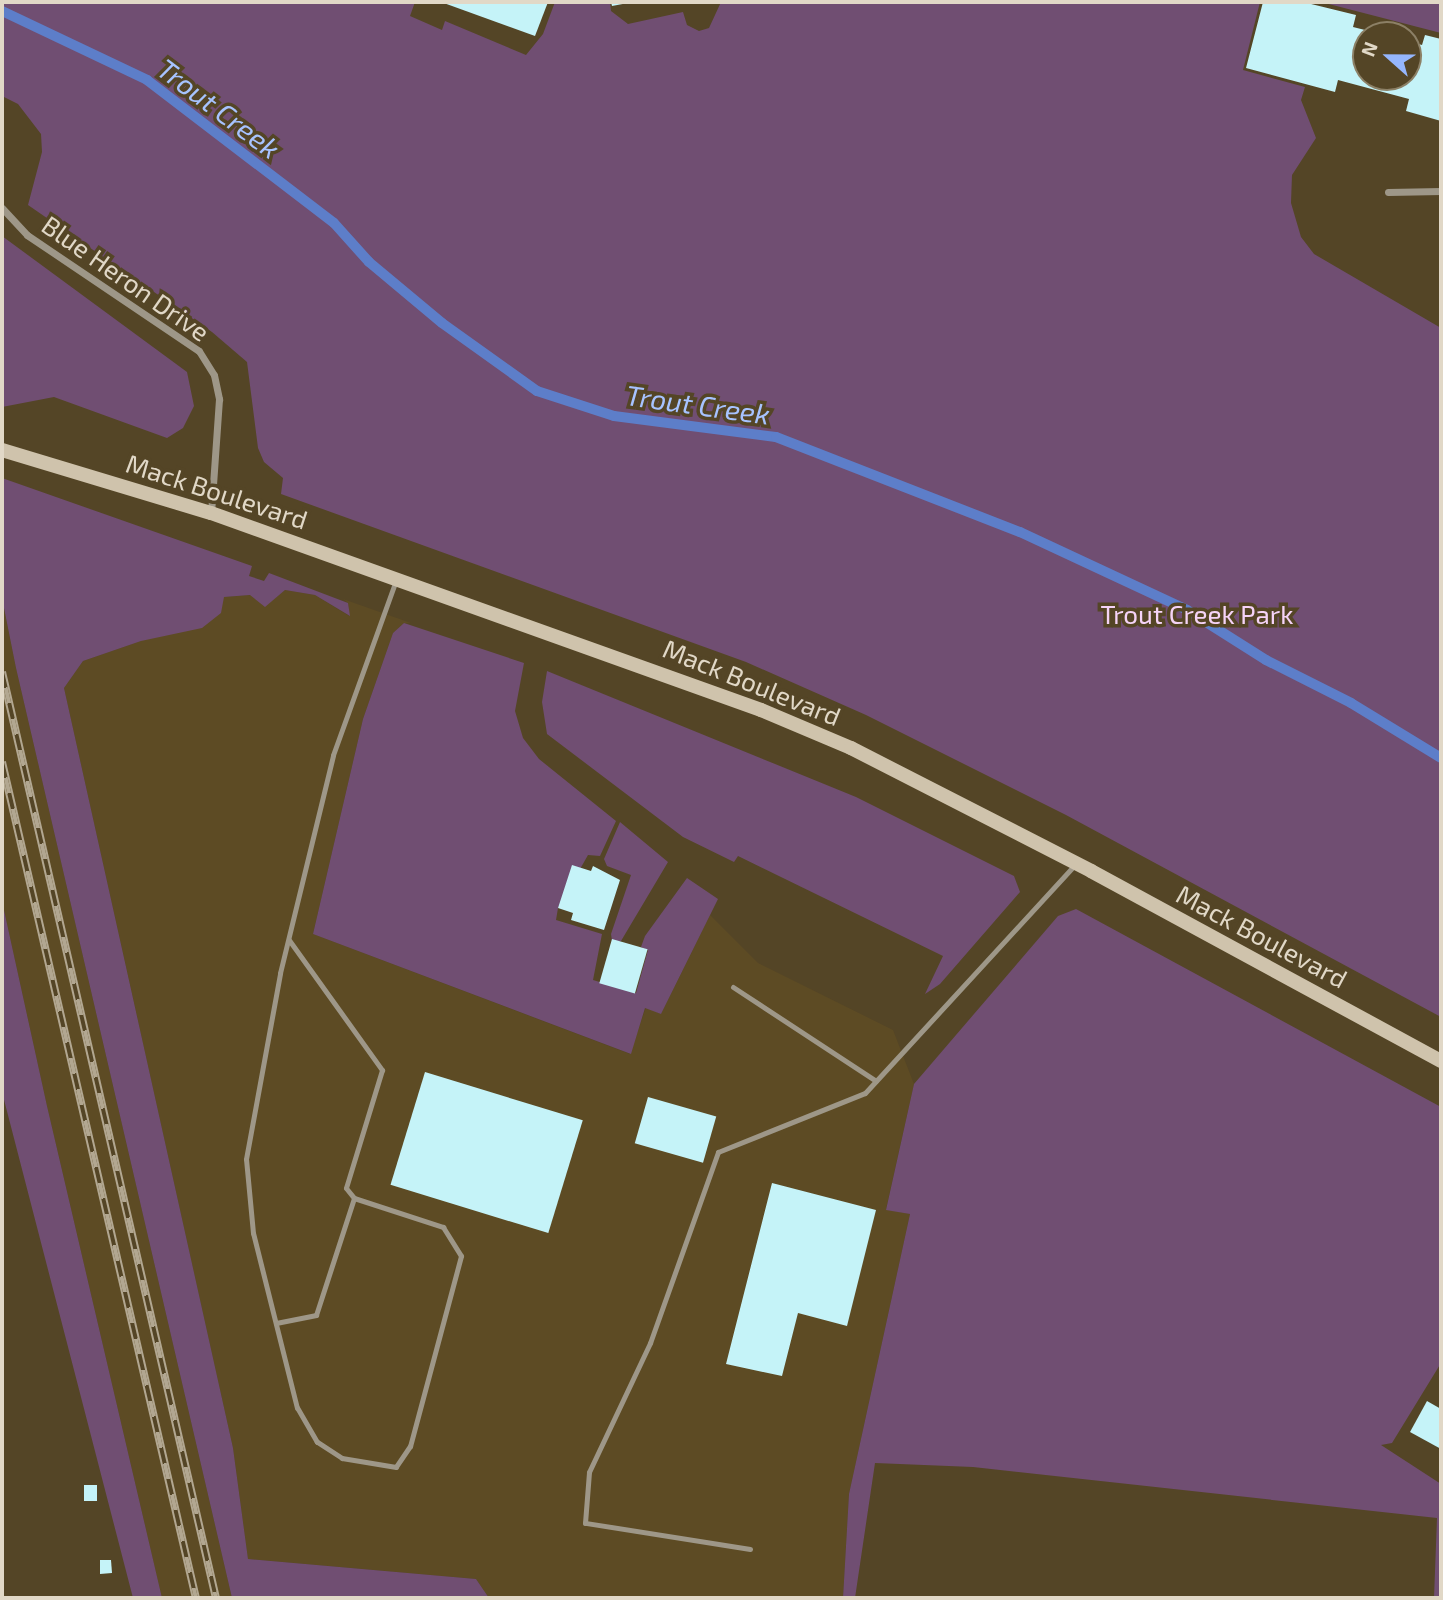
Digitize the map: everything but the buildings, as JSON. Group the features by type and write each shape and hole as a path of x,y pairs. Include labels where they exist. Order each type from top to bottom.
{"main road":[{"name":"Mack Boulevard","path":"2,450 211,513 397,577 761,709 851,748 1076,864 1441,1061"}],"street":[{"path":"1388,192 1441,191"},
{"name":"Blue Heron Drive","path":"2,208 27,235 199,351 215,375 219,398 211,513"}],"lane":[{"path":"289,940 382,1070 346,1188 354,1198 443,1227 461,1256 410,1446 396,1466 342,1458 317,1442 297,1408 253,1233 246,1159 289,940 332,755 397,577"},
{"path":"750,1549 585,1523 589,1472 650,1343 719,1152 865,1093 1076,864"},
{"path":"733,987 876,1081"},
{"path":"276,1323 316,1315 354,1198"}],"shaded area":[{"path":"285,590 315,595 349,616 348,603 343,599 411,623 404,623 393,633 363,719 313,934 630,1054 646,1007 661,1014 710,915 758,963 893,1030 914,1084 886,1209 910,1214 849,1494 843,1598 489,1598 476,1579 248,1559 233,1448 64,688 83,661 141,641 224,597 251,595 265,606"},
{"path":"2,598 232,1598 162,1598 47,1106 2,901"}],"green space":[{"name":"Trout Creek Park","path":"2,2 415,2 410,16 442,30 445,21 526,55 543,34 555,2 610,2 611,11 628,24 683,12 687,25 699,31 709,28 721,2 1260,2 1243,70 1305,87 1301,100 1316,138 1292,175 1291,203 1301,237 1314,254 1441,328 1441,1017 1066,815 866,715 746,662 281,494 283,478 264,462 258,448 247,362 212,332 28,205 42,152 41,134 18,104 2,96"},
{"path":"1321,2 1441,2 1441,33 1422,28 1422,21 1395,21"},
{"path":"2,236 187,372 194,406 183,428 167,438 54,397 2,407"},
{"path":"2,478 252,566 249,576 264,581 269,573 348,603 350,616 315,595 285,590 265,607 250,595 224,597 221,613 202,628 141,641 83,661 64,688 233,1448 248,1559 476,1579 489,1598 232,1598 16,668 2,598"},
{"path":"404,623 524,663 515,711 523,738 539,759 616,821 600,856 588,855 558,908 556,920 602,934 593,980 636,993 648,950 641,947 645,936 687,878 718,899 661,1014 645,1008 631,1054 313,934 363,719 393,633"},
{"path":"547,671 856,797 1014,876 1020,892 940,984 925,994 943,956 738,856 734,862 683,837 547,734 542,702"},
{"path":"620,822 668,862 621,941 612,941 611,934 631,875 607,866 604,859"},
{"path":"2,901 162,1598 133,1598 2,1092"},
{"path":"1076,909 1441,1107 1441,1363 1392,1443 1381,1445 1441,1484 1441,1598 1434,1598 1437,1518 973,1467 875,1463 855,1598 843,1598 849,1494 910,1214 886,1210 914,1084 1058,916"}],"waterway":[{"name":"Trout Creek","path":"2,11 147,80 334,223 369,262 442,323 537,391 614,416 776,437 1020,532 1187,610 1266,660 1351,703 1441,758"}],"railway":[{"path":"2,672 216,1598"},
{"path":"2,762 196,1598"}]}
